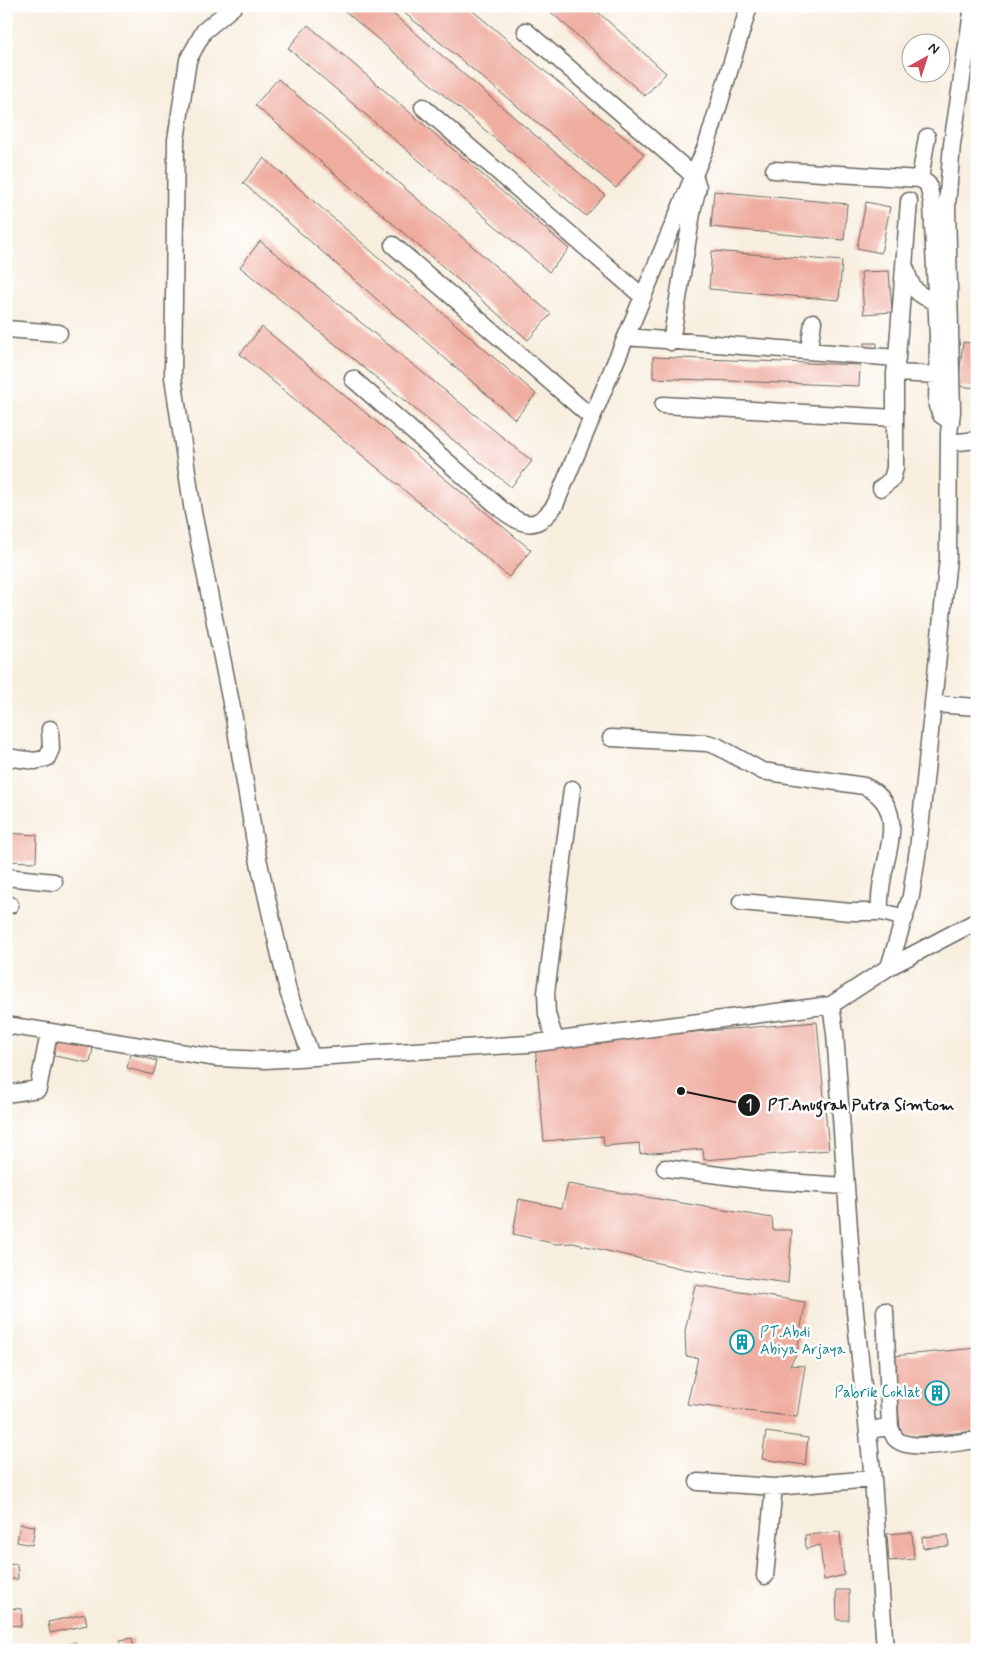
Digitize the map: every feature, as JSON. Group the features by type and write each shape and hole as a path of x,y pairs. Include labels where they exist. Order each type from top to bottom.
{"street":[{"path":"234,6 204,31 188,60 176,140 173,377 193,512 234,718 257,854 288,991 311,1056"},
{"path":"352,379 516,521 527,524 546,518 555,505 707,144 749,6"},
{"path":"889,967 915,880 924,784 935,704 948,558 949,443 951,422 947,206 952,144 973,6"},
{"path":"526,31 694,176 698,192 693,207 671,342"},
{"path":"423,107 642,296"},
{"path":"920,179 927,137"},
{"path":"774,170 920,179 928,184 931,191 936,301 938,410 951,422"},
{"path":"881,488 892,479 896,468 894,418 896,366 903,258 909,201"},
{"path":"393,245 591,417"},
{"path":"903,258 913,289 926,299 936,301"},
{"path":"809,350 813,322"},
{"path":"6,329 59,333"},
{"path":"626,337 671,342 809,350 938,374"},
{"path":"663,405 894,418"},
{"path":"949,443 977,440"},
{"path":"935,704 977,707"},
{"path":"6,757 36,761 47,758 50,749 50,729"},
{"path":"611,738 712,744 762,771 864,786 873,790 886,803 892,820 880,901 882,912"},
{"path":"555,1040 547,1014 546,993 572,789"},
{"path":"6,877 54,882"},
{"path":"741,902 851,912 882,912 905,918"},
{"path":"6,1025 217,1058 265,1060 480,1048 555,1040 831,1005 889,967 977,921"},
{"path":"831,1005 835,1033 854,1312 873,1479 885,1650"},
{"path":"6,1094 38,1089 49,1033"},
{"path":"665,1168 757,1180 845,1186"},
{"path":"885,1311 890,1427 895,1438 903,1443 914,1446 977,1440"},
{"path":"868,1430 890,1427"},
{"path":"698,1482 774,1487 873,1479"},
{"path":"765,1576 774,1487"}],"building":[{"path":"339,6 384,6 605,195 586,216"},
{"path":"396,6 467,6 644,154 616,188"},
{"path":"544,6 591,6 666,73 645,96"},
{"path":"308,25 569,249 549,272 288,48"},
{"path":"278,79 551,314 528,340 255,105"},
{"path":"264,158 536,394 515,419 243,183"},
{"path":"714,191 847,204 844,240 711,227"},
{"path":"866,202 890,207 881,253 857,248"},
{"path":"260,241 532,461 511,487 240,267"},
{"path":"712,251 842,261 839,300 709,289"},
{"path":"889,271 892,312 864,314 861,272"},
{"path":"262,327 531,550 509,577 240,354"},
{"path":"963,342 977,344 977,388 958,386"},
{"path":"864,343 877,343 877,353 864,353"},
{"path":"653,357 860,365 859,386 653,378"},
{"path":"6,833 37,835 36,862 6,861"},
{"path":"817,1022 829,1150 704,1160 703,1149 640,1154 639,1143 604,1146 603,1136 544,1141 535,1045"},
{"path":"53,1040 93,1048 90,1063 50,1055"},
{"path":"131,1054 157,1061 153,1075 127,1068"},
{"path":"568,1184 772,1218 773,1230 792,1230 788,1283 684,1269 573,1243 556,1244 513,1234 519,1199 562,1208"},
{"name":"PT.Abdi Abiya Arjaya","path":"695,1285 805,1302 797,1353 790,1365 805,1366 797,1417 687,1404 698,1358 686,1356 685,1331"},
{"name":"Pabrik Coklat","path":"977,1348 977,1431 901,1438 893,1356"},
{"path":"766,1432 808,1438 805,1465 762,1459"},
{"path":"20,1524 35,1526 32,1545 17,1542"},
{"path":"840,1532 844,1575 824,1580 820,1545 806,1549 805,1535"},
{"path":"912,1532 914,1559 889,1561 887,1534"},
{"path":"948,1535 949,1546 923,1548 922,1537"},
{"path":"17,1564 18,1579 6,1579 6,1565"},
{"path":"836,1590 849,1590 849,1620 837,1620"},
{"path":"6,1608 22,1609 21,1626 6,1625"},
{"path":"85,1614 87,1625 50,1633 48,1622"},
{"path":"132,1638 134,1650 121,1650 120,1640"},
{"path":"76,1642 78,1650 52,1650 51,1648"}],"place":[{"name":"PT.Anugrah Putra Simtom","path":"681,1091"},
{"name":"PT.Abdi Abiya Arjaya","path":"742,1342"},
{"name":"Pabrik Coklat","path":"937,1393"}]}
